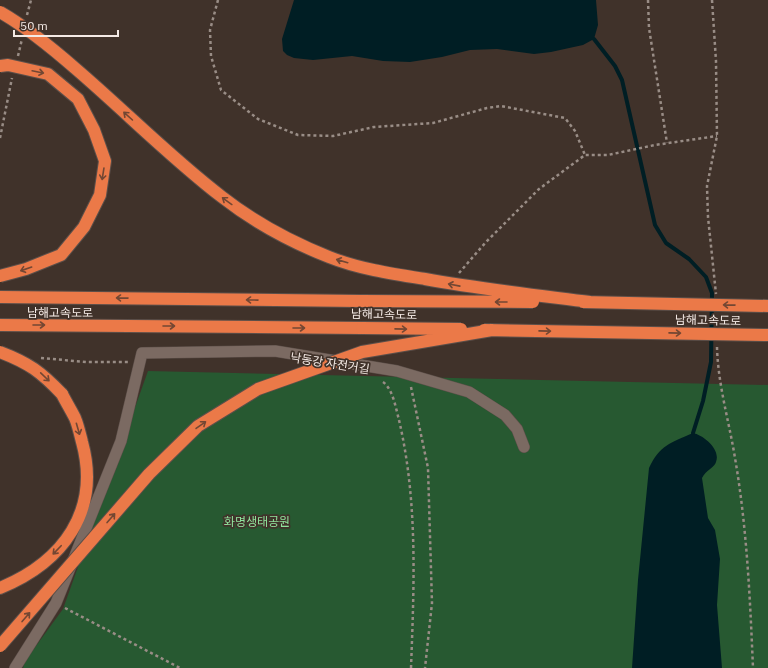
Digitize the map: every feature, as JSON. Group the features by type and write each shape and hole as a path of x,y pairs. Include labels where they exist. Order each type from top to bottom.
{"highway":[{"path":"0,12 18,22 39,38 221,197 262,224 284,236 329,257 379,272 465,287 590,302"},
{"path":"0,66 8,66 48,74 78,100 94,130 105,160 100,195 84,227 61,255 26,269 0,276"},
{"name":"남해고속도로","path":"0,297 590,302 768,306"},
{"name":"남해고속도로","path":"0,325 492,330 768,335"},
{"path":"0,646 149,474 198,426 258,389 362,352 492,330"},
{"path":"0,352 22,360 42,374 62,394 76,420 87,466 88,482 79,520 61,547 33,571 0,588"}],"street":[{"path":"15,668 56,603 121,441 141,362 142,352 275,351 397,371 470,392 505,415 517,429 524,447"}],"path":[{"path":"218,0 210,30 211,56 221,90 258,119 298,135 333,136 374,127 433,123 487,108 501,106 565,118 575,131 585,155"},
{"path":"648,0 649,28 667,143"},
{"path":"712,0 716,61 717,136 707,186 708,217 716,295"},
{"path":"608,155 655,145 717,136"},
{"path":"717,343 718,367 735,458 747,544 753,668"},
{"path":"36,357 86,362 141,362"},
{"name":"낙동강 자전거길","path":"378,380 384,383 389,389 407,455 415,551 411,668"},
{"path":"56,603 180,668"}],"green space":[{"name":"화명생태공원","path":"148,371 768,385 768,668 23,668 25,661 63,609"}],"water":[{"path":"294,0 596,0 598,25 594,39 583,45 551,52 534,54 497,49 470,50 442,57 410,62 383,61 352,56 313,60 294,58 287,55 283,51 282,39"},
{"path":"693,433 710,443 716,452 717,457 715,464 702,478 708,518 715,530 720,559 717,605 722,668 632,668 638,580 649,468 657,454 662,449 678,439"}],"waterway":[{"path":"594,39 615,66 622,80 655,225 666,243 689,259 706,277 712,293 711,362 703,401 693,433"}]}
